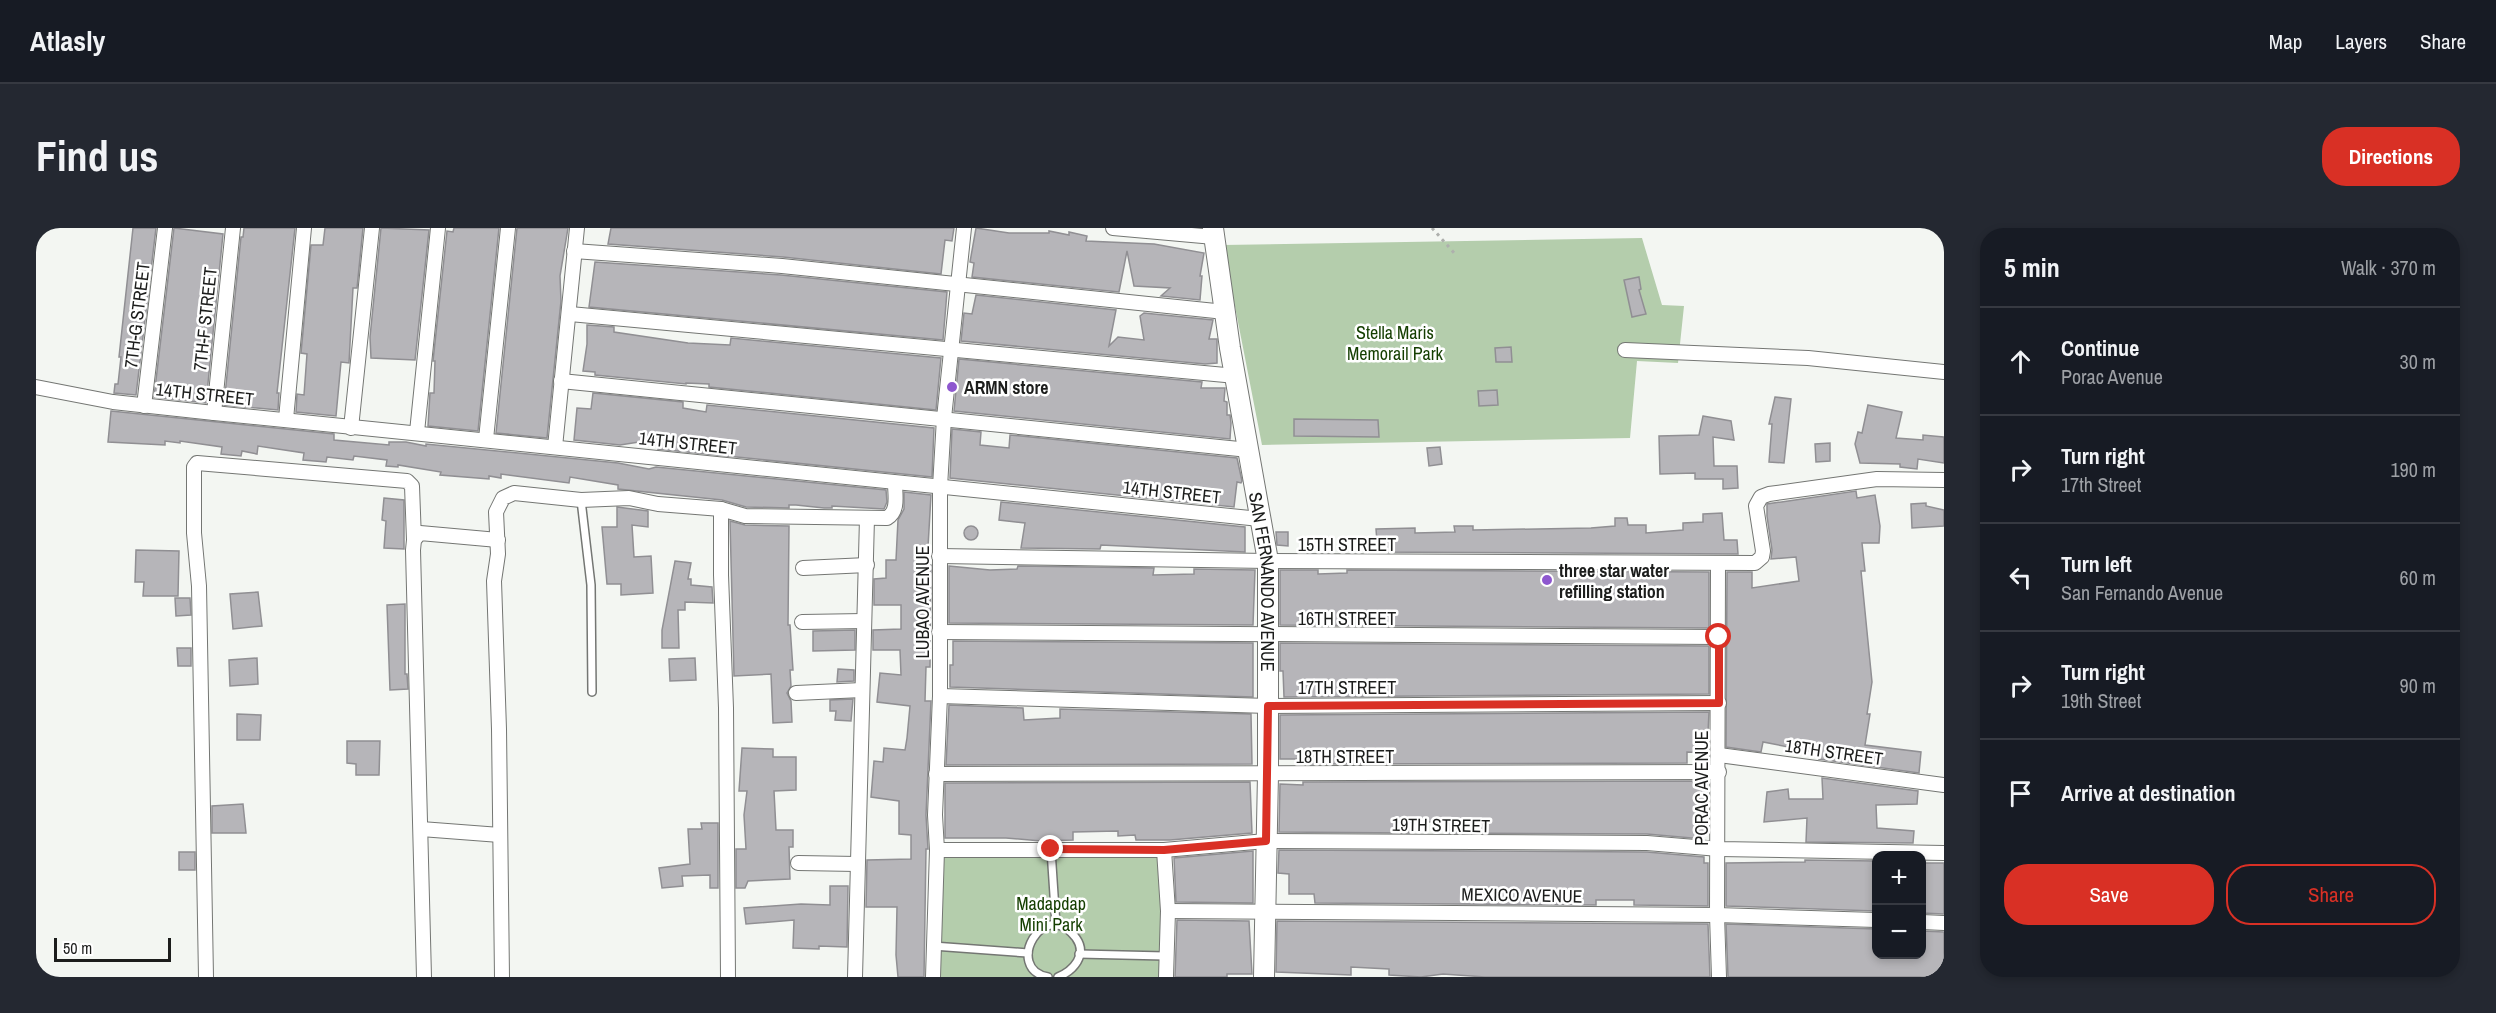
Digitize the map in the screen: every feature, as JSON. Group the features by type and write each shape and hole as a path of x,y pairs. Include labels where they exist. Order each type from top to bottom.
{"main road":[{"name":"SAN FERNANDO AVENUE","path":"1213,233 1268,561 1268,774 1264,977"}],"street":[{"name":"7TH-G STREET","path":"144,406 165,228"},
{"name":"7TH-F STREET","path":"214,413 233,228"},
{"path":"286,419 304,228"},
{"path":"351,428 372,228"},
{"path":"417,432 438,228"},
{"path":"486,439 508,228"},
{"path":"555,447 577,228"},
{"name":"LUBAO AVENUE","path":"933,977 937,850 936,774 940,696 940,488 944,418 964,228"},
{"path":"1113,228 1213,233"},
{"path":"574,251 782,266 1225,312"},
{"path":"570,314 1236,376"},
{"path":"1625,350 1808,358 1944,372"},
{"path":"561,381 1250,450"},
{"name":"14TH STREET","path":"36,387 144,406 1260,519"},
{"path":"206,977 199,586 194,533 194,467 197,463 407,482 412,486 424,977"},
{"name":"15TH STREET","path":"939,556 1268,561 1755,563 1762,557 1756,506 1761,497 1877,479 1944,480"},
{"path":"501,977 500,741 494,580 498,540 496,512 502,498 514,493 581,500 629,498 658,504 721,509 745,516 887,518 892,514 895,483"},
{"path":"721,509 726,708 728,977"},
{"path":"855,977 867,518"},
{"path":"414,540 420,533 498,540"},
{"name":"PORAC AVENUE","path":"1718,563 1719,849 1717,915 1719,977"},
{"path":"802,567 867,565"},
{"path":"802,622 864,621"},
{"name":"16TH STREET","path":"939,632 1117,632 1268,636 1719,637"},
{"path":"796,693 862,690"},
{"name":"17TH STREET","path":"940,696 1268,706 1719,703"},
{"name":"18TH STREET","path":"1719,755 1944,785"},
{"name":"18TH STREET","path":"936,774 1719,772"},
{"path":"421,829 500,835"},
{"name":"19TH STREET","path":"937,850 1164,850 1266,841 1647,843 1719,849 1944,853"},
{"path":"1164,850 1168,911 1166,977"},
{"path":"798,863 857,864"},
{"name":"MEXICO AVENUE","path":"1168,911 1717,915 1872,920"},
{"path":"1926,922 1944,923"}],"lane":[{"path":"581,500 591,585 592,692"},
{"path":"1051,849 1056,925"},
{"path":"1048,977 1033,968 1028,953 1029,943 1035,933 1043,927 1056,925 1068,929 1078,940 1079,954 1076,965 1070,972 1058,977"},
{"path":"933,946 1028,953"},
{"path":"1079,954 1165,956"}],"path":[{"path":"1432,228 1456,255"}],"green space":[{"name":"Stella Maris Memorail Park","path":"1642,238 1662,305 1684,306 1678,363 1637,361 1630,438 1262,445 1223,245"},
{"name":"Madapdap Mini Park","path":"937,850 1164,850 1167,977 935,977"}],"building":[{"path":"133,228 156,228 136,395 114,393 115,384 118,384"},
{"path":"174,228 223,234 206,403 154,397"},
{"path":"244,228 295,228 277,393 279,393 278,410 224,405 241,237 243,237"},
{"path":"325,228 363,228 357,288 353,288 349,363 341,362 336,416 296,412 297,394 304,395 307,354 301,353 311,245 323,245"},
{"path":"381,228 429,230 415,360 371,358 370,337"},
{"path":"454,228 499,228 478,431 428,426 430,393 434,393 435,361 433,361 447,231 453,232"},
{"path":"517,228 568,228 560,276 561,301 547,438 496,433"},
{"path":"611,228 954,228 952,241 945,240 941,274 783,257 608,244"},
{"path":"976,228 1009,233 1049,233 1049,231 1069,235 1069,232 1087,236 1086,241 1154,244 1204,253 1200,276 1202,276 1200,300 1161,296 1170,288 1134,286 1127,251 1119,292 972,277 974,263 970,262"},
{"path":"595,262 781,275 947,292 943,340 589,307"},
{"path":"1639,277 1641,289 1639,290 1646,314 1632,317 1624,280"},
{"path":"976,295 1116,310 1109,346 1118,337 1144,340 1140,316 1144,313 1213,320 1209,339 1217,339 1217,363 1205,364 961,341 964,313 972,314"},
{"path":"587,325 614,327 614,332 688,343 730,345 731,338 941,358 936,410 709,387 709,384 686,384 595,375 595,372 583,371"},
{"path":"1511,347 1512,362 1496,362 1495,348"},
{"path":"959,359 1202,382 1201,388 1225,388 1224,401 1227,402 1227,415 1230,415 1231,423 1230,439 954,411"},
{"path":"1497,390 1498,405 1479,406 1478,391"},
{"path":"593,393 683,402 683,408 706,412 707,405 934,428 932,477 658,449 659,445 639,442 620,445 574,440 577,408 591,409"},
{"path":"1775,397 1791,399 1784,463 1769,462 1772,424 1769,424"},
{"path":"1868,405 1902,412 1896,438 1923,440 1923,435 1944,437 1944,463 1918,459 1917,469 1900,467 1900,464 1860,463 1855,444 1858,432 1862,433"},
{"path":"111,411 334,434 334,440 389,445 389,442 406,442 426,446 426,444 618,463 649,469 656,467 886,490 887,502 884,509 796,505 789,505 789,508 746,507 722,500 618,489 618,485 570,477 569,483 501,474 501,478 489,476 489,479 440,475 441,472 398,465 398,467 386,466 387,460 354,456 353,460 327,457 326,462 303,460 304,453 258,446 257,454 242,451 241,456 221,454 222,447 180,441 180,443 165,441 165,445 108,442"},
{"path":"1703,416 1731,421 1734,440 1713,437 1714,466 1737,466 1738,488 1723,489 1723,479 1695,479 1695,473 1660,474 1659,436 1699,435"},
{"path":"1294,419 1378,420 1379,437 1294,436"},
{"path":"952,429 981,432 980,445 1009,448 1010,435 1237,458 1242,481 1237,482 1234,507 950,478"},
{"path":"1830,443 1830,461 1816,462 1815,444"},
{"path":"1440,447 1442,464 1429,466 1427,448"},
{"path":"1856,491 1857,498 1875,495 1880,526 1879,543 1862,543 1865,571 1861,571 1872,682 1865,745 1921,752 1919,773 1819,759 1820,753 1763,742 1761,752 1726,747 1727,572 1752,572 1752,588 1799,581 1796,557 1771,559 1767,504"},
{"path":"904,492 931,495 927,564 931,565 930,667 926,667 925,701 931,701 926,815 928,849 926,849 924,977 898,977 897,907 866,907 867,860 911,859 911,835 899,834 899,801 871,797 874,761 883,762 884,748 905,750 907,738 910,706 877,702 880,673 901,675 900,650 873,650 873,630 901,629 901,605 874,605 874,579 886,578 886,560 896,560 898,520 904,509"},
{"path":"384,498 404,500 404,549 384,548 386,521 382,520"},
{"path":"1001,502 1245,527 1245,552 1101,545 1100,549 1021,548 1025,523 999,520"},
{"path":"1926,503 1926,506 1944,510 1944,526 1912,528 1911,504"},
{"path":"617,507 648,511 648,527 632,525 634,557 651,556 653,593 621,595 621,584 607,584 602,527 617,527"},
{"path":"1722,513 1724,540 1737,540 1738,554 1364,552 1364,542 1377,542 1376,529 1415,528 1415,533 1455,532 1454,526 1473,526 1473,530 1591,528 1615,526 1615,518 1627,518 1628,525 1646,525 1646,533 1683,530 1683,523 1703,522 1703,514"},
{"path":"730,521 745,525 789,526 788,625 790,625 793,670 790,670 791,686 787,693 791,701 792,722 773,723 771,674 734,676"},
{"path":"971,526 976,528 978,533 976,538 971,540 966,538 964,533 966,528"},
{"path":"1276,532 1288,532 1288,546 1277,545"},
{"path":"136,550 179,551 178,596 143,596 144,582 135,582"},
{"path":"675,561 691,563 688,579 691,579 691,585 712,587 713,603 685,602 685,610 678,610 679,648 662,648 662,630"},
{"path":"949,566 990,570 1017,569 1018,566 1154,568 1153,575 1194,574 1194,569 1255,570 1253,625 949,623"},
{"path":"1280,570 1318,570 1318,574 1347,573 1347,570 1709,572 1709,628 1280,625"},
{"path":"258,592 262,626 233,629 230,594"},
{"path":"175,598 190,598 191,615 176,616"},
{"path":"405,604 405,674 407,674 408,689 390,690 387,605"},
{"path":"855,630 855,650 813,651 813,631"},
{"path":"953,641 1253,643 1253,697 950,687"},
{"path":"1280,643 1709,646 1709,694 1284,697 1283,671 1280,671"},
{"path":"177,648 191,648 191,666 178,666"},
{"path":"257,658 258,684 230,686 229,660"},
{"path":"695,658 696,680 670,681 669,659"},
{"path":"838,669 854,670 854,681 837,682"},
{"path":"853,699 851,721 835,720 836,711 830,711 830,700"},
{"path":"949,705 1023,708 1024,720 1060,718 1060,709 1251,714 1252,764 946,765"},
{"path":"1709,712 1707,753 1687,752 1687,763 1303,764 1303,759 1280,759 1280,715"},
{"path":"237,714 261,715 260,740 237,740"},
{"path":"347,741 380,741 379,775 356,775 356,764 347,763"},
{"path":"742,748 773,749 773,757 796,757 796,790 774,791 776,830 793,830 793,847 789,847 790,879 748,881 745,888 736,888 736,849 746,849 744,815 747,791 739,791"},
{"path":"1822,778 1918,791 1917,804 1876,805 1877,828 1914,831 1913,843 1806,842 1807,818 1764,822 1767,792 1788,789 1789,799 1823,799"},
{"path":"1707,781 1706,825 1703,825 1703,839 1647,834 1448,833 1448,821 1409,823 1409,833 1279,832 1280,784 1303,785 1303,782"},
{"path":"1250,782 1252,833 1170,840 1136,840 1135,835 1118,836 1118,831 1073,832 1073,840 945,838 945,783"},
{"path":"243,804 246,833 212,833 212,806"},
{"path":"701,823 718,823 718,888 710,888 710,875 682,876 683,886 662,888 659,868 690,864 688,829 702,829"},
{"path":"1279,850 1647,852 1704,857 1704,863 1708,863 1708,906 1634,905 1634,900 1596,900 1596,905 1315,903 1314,894 1289,894 1289,874 1278,873"},
{"path":"1253,851 1253,903 1176,902 1174,858"},
{"path":"179,852 195,852 195,870 179,870"},
{"path":"1805,860 1872,861 1872,911 1726,906 1726,863 1805,862"},
{"path":"1926,863 1944,863 1944,914 1926,913"},
{"path":"830,886 848,886 847,947 793,948 794,920 746,924 744,908 801,904 830,905"},
{"path":"1177,920 1249,921 1252,974 1227,974 1227,977 1175,977"},
{"path":"1277,921 1708,924 1710,977 1485,977 1443,974 1421,977 1389,975 1389,969 1351,967 1351,975 1276,972"},
{"path":"1726,924 1872,929 1872,959 1926,959 1926,931 1944,932 1944,977 1728,977"}],"place":[{"name":"ARMN store","path":"952,387"},
{"name":"three star water refilling station","path":"1547,580"}],"route":[{"path":"1051,849 1164,850 1266,841 1268,706 1719,703 1719,637"}]}
